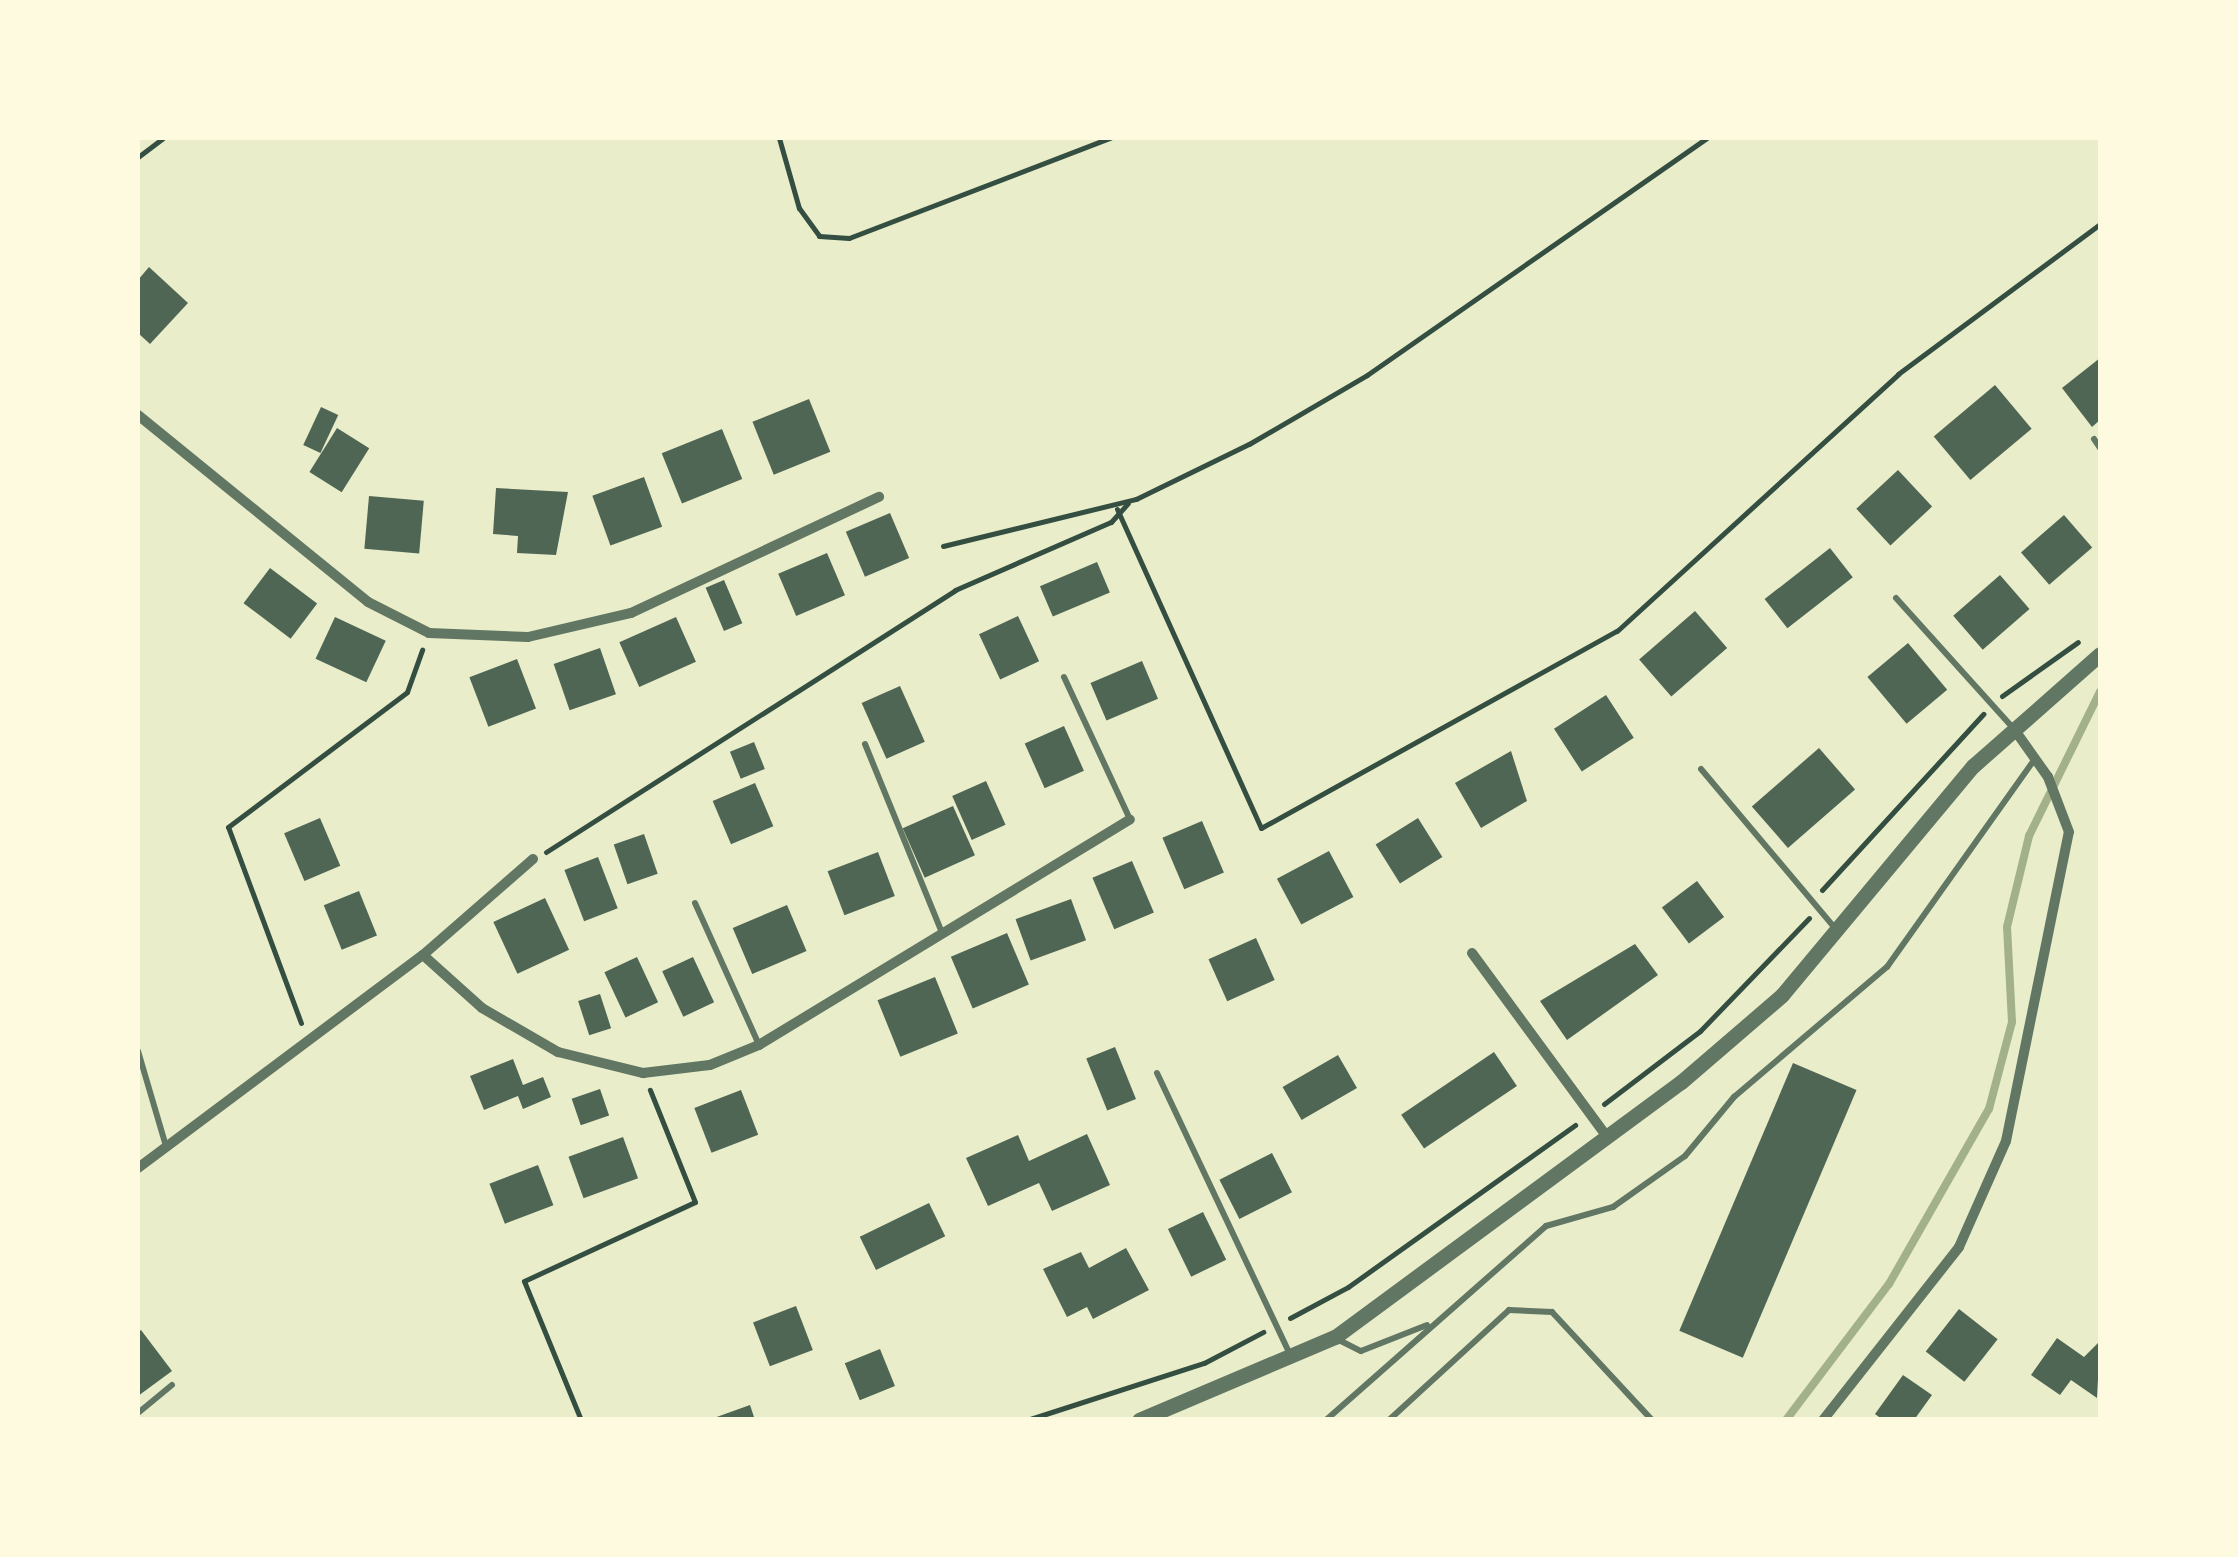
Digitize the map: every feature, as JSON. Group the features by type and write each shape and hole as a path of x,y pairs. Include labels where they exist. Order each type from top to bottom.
{"street":[{"path":"138,415 368,602 429,633 528,637 631,613 878,497"},
{"path":"1139,1420 1293,1361 1334,1337 1606,1137 1770,1006 1916,826 2014,729 2100,654"},
{"path":"1824,1420 1930,1288 1989,1192 2070,832 2062,802 2014,729"},
{"path":"424,955 482,1008 558,1052 643,1073 710,1065 759,1045 1130,820"},
{"path":"138,1168 306,1036 424,955 533,859"},
{"path":"1472,952 1606,1137"}],"lane":[{"path":"2094,440 2100,448"},
{"path":"1896,598 1996,702 2014,729"},
{"path":"1064,677 1130,820"},
{"path":"865,744 942,934"},
{"path":"1326,1420 1546,1226 1612,1207 1684,1156 1734,1097 1887,968 2035,759"},
{"path":"1701,769 1836,929"},
{"path":"695,903 759,1045"},
{"path":"138,1052 166,1146"},
{"path":"1158,1073 1293,1361"},
{"path":"1388,1420 1509,1310 1552,1312 1652,1420"},
{"path":"1334,1337 1346,1351 1361,1351 1432,1323"},
{"path":"138,1413 172,1386"}],"path":[{"path":"138,157 164,138"},
{"path":"779,138 799,208 820,236 849,238 1110,138"},
{"path":"533,859 954,590 1111,522 1118,509 1367,375 1707,138"},
{"path":"1118,509 1260,828 1616,631 1898,374 2100,224"},
{"path":"943,546 1136,499"},
{"path":"306,1036 228,827 407,692 429,633"},
{"path":"1028,1420 1204,1363 1348,1287 1590,1115 1771,965 1806,929 1814,903 1996,702 2091,634"},
{"path":"582,1420 524,1281 695,1202 643,1073"}],"building":[{"path":"149,267 188,303 150,344 138,333 138,280"},
{"path":"2100,358 2100,420 2092,427 2062,388"},
{"path":"1995,385 2032,429 1970,480 1934,436"},
{"path":"809,399 830,452 774,475 752,422"},
{"path":"321,407 338,415 320,453 303,445"},
{"path":"337,428 369,448 342,492 309,472"},
{"path":"722,429 742,479 682,503 662,453"},
{"path":"1898,470 1932,507 1890,545 1856,509"},
{"path":"644,477 662,527 610,546 592,496"},
{"path":"496,488 568,492 556,555 517,553 518,536 493,534"},
{"path":"369,496 424,501 419,554 364,549"},
{"path":"890,513 909,558 865,577 846,532"},
{"path":"2064,515 2092,547 2049,585 2021,552"},
{"path":"1830,548 1853,577 1787,628 1765,599"},
{"path":"827,553 845,595 796,616 778,574"},
{"path":"1097,562 1110,592 1053,617 1040,586"},
{"path":"270,568 317,604 291,639 244,603"},
{"path":"2000,575 2030,609 1983,650 1953,616"},
{"path":"724,580 742,623 724,631 706,588"},
{"path":"1695,611 1727,648 1671,697 1639,660"},
{"path":"1018,616 1039,661 1000,679 979,634"},
{"path":"335,617 386,641 366,682 316,659"},
{"path":"676,617 696,662 639,687 619,642"},
{"path":"1908,643 1947,690 1907,724 1867,677"},
{"path":"600,648 616,694 570,710 554,664"},
{"path":"517,659 536,708 488,727 469,677"},
{"path":"1142,661 1158,699 1106,721 1090,683"},
{"path":"900,686 925,742 886,759 862,703"},
{"path":"1606,695 1634,738 1582,772 1554,729"},
{"path":"1064,726 1084,771 1045,788 1025,743"},
{"path":"754,742 765,769 741,779 730,752"},
{"path":"1819,748 1855,790 1788,848 1752,806"},
{"path":"1511,751 1527,801 1481,828 1455,783"},
{"path":"986,781 1006,825 972,840 952,796"},
{"path":"755,783 773,826 731,844 713,801"},
{"path":"953,806 975,855 925,878 903,828"},
{"path":"320,818 340,866 304,881 284,833"},
{"path":"1418,818 1442,857 1400,884 1376,844"},
{"path":"1202,821 1224,873 1184,889 1162,838"},
{"path":"644,834 658,874 627,884 614,844"},
{"path":"1329,851 1353,897 1301,925 1277,879"},
{"path":"878,852 895,896 844,915 828,871"},
{"path":"598,857 618,908 584,921 564,870"},
{"path":"1132,861 1154,913 1114,929 1092,878"},
{"path":"1697,881 1724,917 1689,943 1662,907"},
{"path":"359,891 377,936 342,950 324,905"},
{"path":"545,898 569,950 517,974 493,922"},
{"path":"1071,899 1086,940 1031,961 1016,919"},
{"path":"787,905 807,951 752,974 733,928"},
{"path":"1007,933 1029,985 973,1008 951,957"},
{"path":"1256,938 1275,980 1227,1001 1208,959"},
{"path":"1635,944 1658,975 1567,1040 1540,1001"},
{"path":"637,957 658,1002 626,1018 604,972"},
{"path":"693,957 714,1002 683,1017 662,971"},
{"path":"935,977 958,1034 900,1057 878,1000"},
{"path":"600,994 611,1028 589,1035 578,1001"},
{"path":"1115,1047 1136,1099 1107,1111 1086,1059"},
{"path":"1494,1052 1517,1086 1424,1149 1401,1115"},
{"path":"1338,1055 1357,1088 1302,1120 1283,1087"},
{"path":"513,1059 523,1085 543,1077 551,1097 523,1109 518,1096 484,1110 470,1076"},
{"path":"1793,1063 1857,1090 1743,1358 1679,1331"},
{"path":"600,1089 609,1115 581,1125 572,1099"},
{"path":"741,1090 758,1135 712,1153 694,1108"},
{"path":"1087,1134 1110,1185 1052,1211 1039,1183 988,1206 966,1158 1018,1135 1029,1161"},
{"path":"623,1137 638,1178 584,1198 568,1157"},
{"path":"1272,1153 1292,1192 1239,1219 1219,1180"},
{"path":"538,1165 553,1205 505,1224 489,1184"},
{"path":"929,1203 945,1236 876,1270 860,1237"},
{"path":"1203,1212 1226,1260 1191,1277 1168,1229"},
{"path":"1126,1248 1149,1290 1093,1319 1087,1307 1067,1317 1043,1269 1081,1252 1089,1268"},
{"path":"796,1306 813,1350 770,1366 753,1322"},
{"path":"1959,1309 1998,1339 1964,1382 1926,1352"},
{"path":"141,1330 172,1371 138,1396 138,1332"},
{"path":"2057,1338 2084,1357 2100,1341 2097,1398 2071,1380 2060,1395 2031,1375"},
{"path":"880,1349 895,1386 860,1400 845,1363"},
{"path":"1903,1375 1932,1395 1914,1420 1883,1420 1875,1414"},
{"path":"750,1405 755,1420 711,1420 711,1419"}],"waterway":[{"path":"1786,1420 1889,1284 1989,1109 2012,1022 2007,927 2029,836 2100,692"}]}
